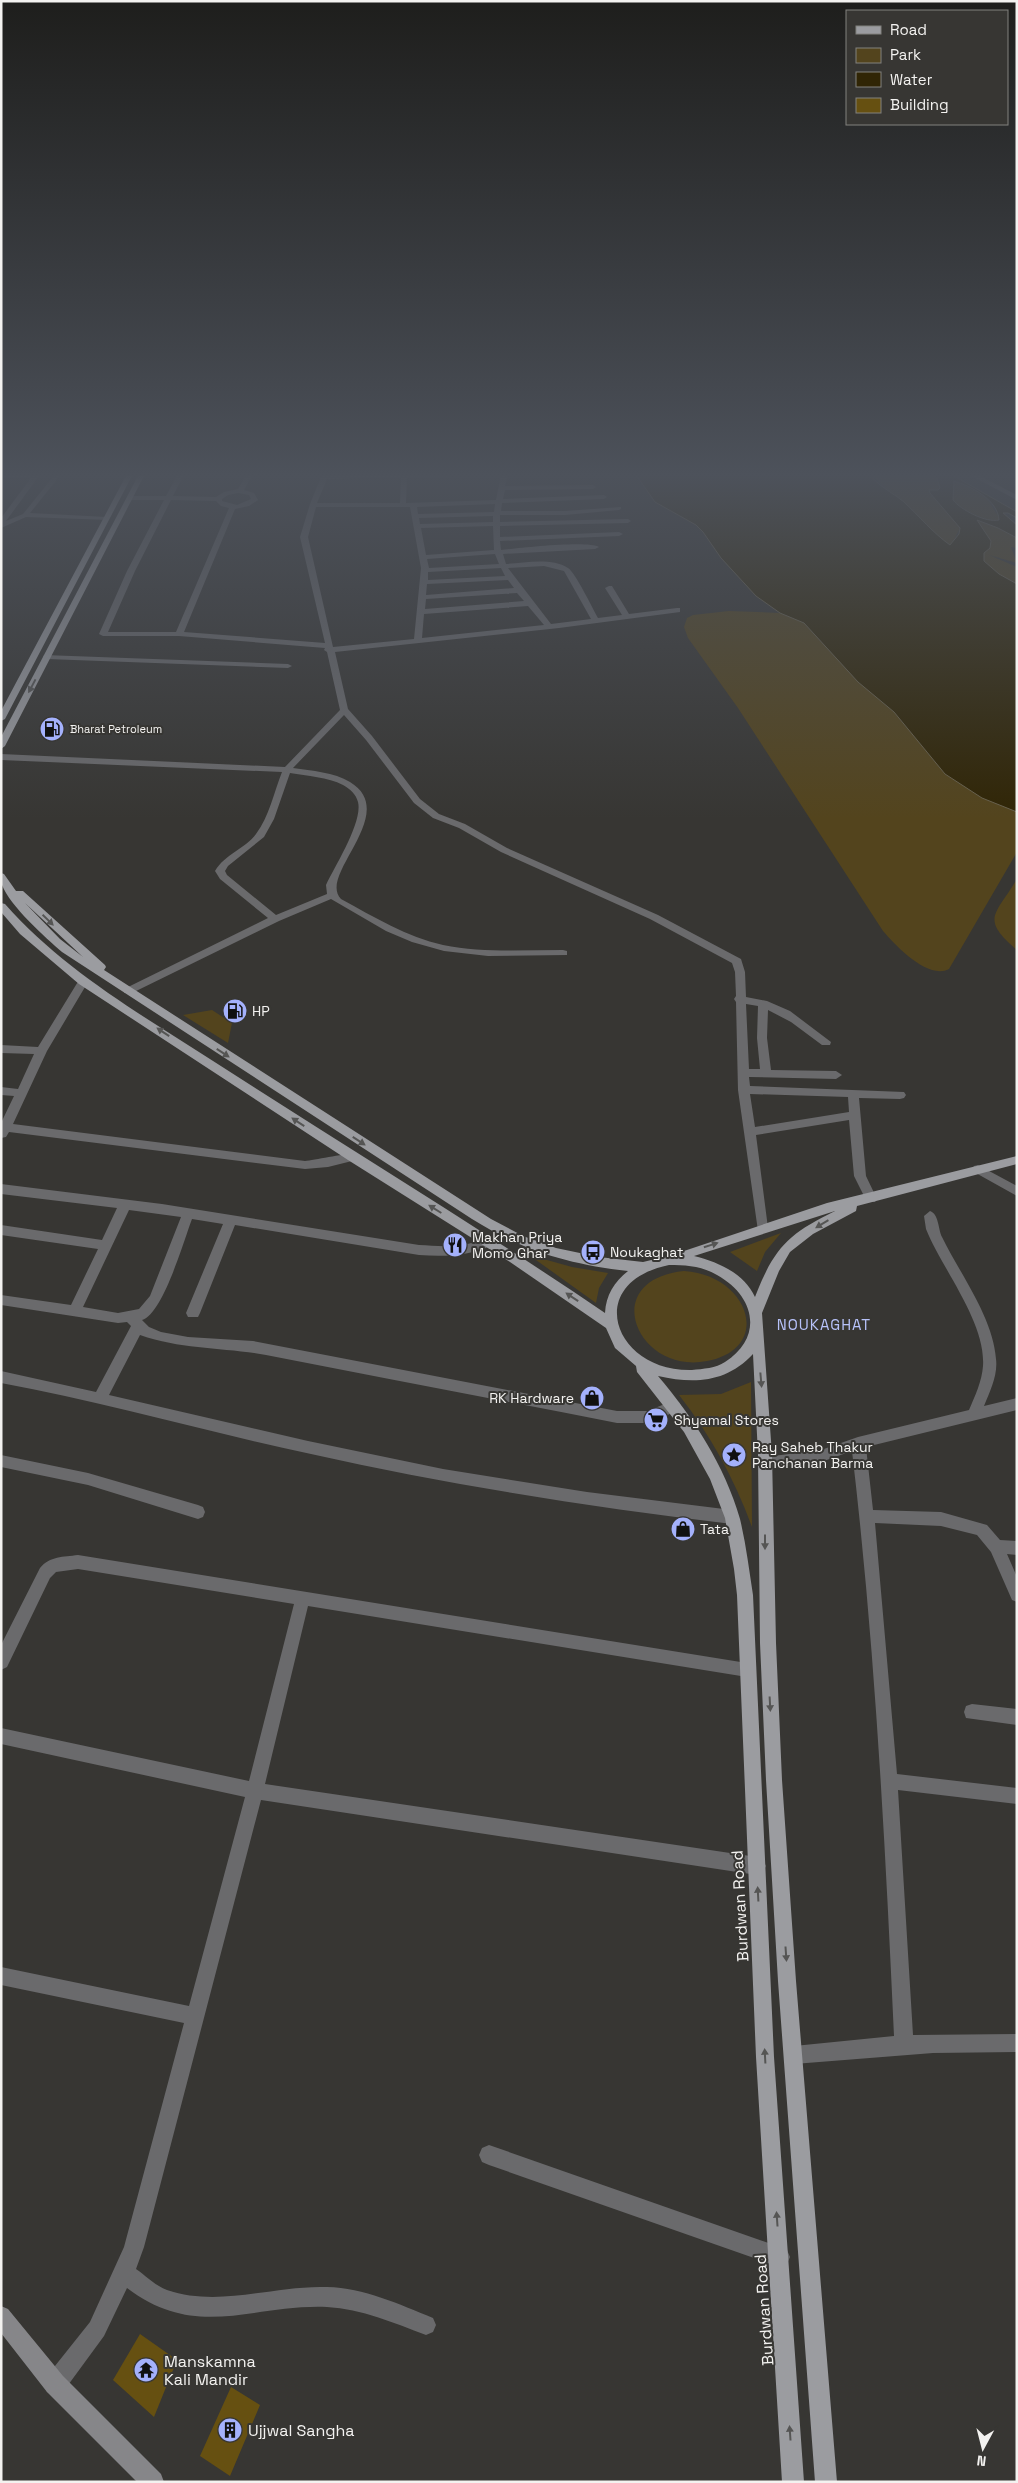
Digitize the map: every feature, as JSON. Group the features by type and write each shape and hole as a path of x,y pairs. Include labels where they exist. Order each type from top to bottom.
{"main road":[{"path":"1,719 70,588"},
{"path":"1,746 83,588"},
{"path":"1,874 16,900 48,934 109,978 502,1230 556,1254 585,1260 642,1267"},
{"path":"1,906 24,932 83,982 352,1157 489,1242 612,1325"},
{"path":"756,1331 749,1351 732,1366 709,1376 682,1378 656,1371 633,1358 620,1343 612,1325 612,1302 622,1282 642,1267 827,1208 868,1200 1017,1160"},
{"path":"826,2482 770,1713 766,1607 765,1463 756,1312 768,1281 786,1249 804,1234 868,1200"},
{"path":"665,1260 696,1262 711,1266 732,1277 747,1293 756,1312"},
{"name":"Burdwan Road","path":"633,1358 674,1406 709,1464 724,1493 741,1556 745,1605 765,2057 780,2256 793,2482"},
{"path":"745,1605 766,1607"}],"street":[{"path":"123,588 102,634 179,634 328,648 549,627 677,610"},
{"path":"179,634 199,588"},
{"path":"315,588 344,710 369,738 417,801 428,810 462,826 492,844 540,868 654,917 728,955 739,964 744,1090 762,1228"},
{"path":"418,640 424,588"},
{"path":"576,588 596,621"},
{"path":"609,588 627,617"},
{"path":"423,597 521,590 549,627"},
{"path":"421,612 532,603"},
{"path":"47,657 288,666"},
{"path":"275,919 223,877 220,871 224,864 259,837 269,819 287,770 344,710"},
{"path":"1,757 287,770 328,776 360,792 364,800 362,821 331,886 332,895 355,911 398,933 443,948 481,952 563,954"},
{"path":"128,991 275,919 332,895"},
{"path":"83,982 41,1051 3,1131 305,1165 328,1163 352,1157"},
{"path":"739,999 763,1003 786,1012 826,1042"},
{"path":"763,1003 762,1038 766,1073"},
{"path":"1,1049 41,1051"},
{"path":"743,1073 836,1075"},
{"path":"744,1090 900,1095"},
{"path":"1,1091 20,1093"},
{"path":"853,1094 860,1176 868,1200"},
{"path":"749,1132 854,1115"},
{"path":"978,1169 1017,1192"},
{"path":"1,1190 125,1204 419,1250 457,1252 477,1248 489,1242"},
{"path":"75,1310 125,1204"},
{"path":"100,1398 134,1321 151,1306 188,1214"},
{"path":"930,1216 935,1238 952,1265 973,1310 984,1334 989,1354 991,1366 989,1376 974,1414"},
{"path":"193,1313 231,1220"},
{"path":"1,1230 106,1246"},
{"path":"1,1300 75,1310 134,1321 144,1331 160,1337 206,1344 252,1347 617,1417 649,1417 674,1406"},
{"path":"1,1378 100,1398 348,1457 436,1474 586,1499 732,1517"},
{"path":"765,1463 822,1456 858,1442 1017,1404"},
{"path":"858,1442 868,1516 890,1781 904,2044"},
{"path":"1,1461 88,1479 198,1512"},
{"path":"868,1516 954,1521 982,1530 996,1547 1017,1595"},
{"path":"996,1547 1017,1548"},
{"path":"1,1662 45,1573 52,1565 78,1562 747,1669"},
{"path":"55,2384 97,2329 124,2273 134,2247 255,1791 303,1597"},
{"path":"972,1712 1017,1717"},
{"path":"1,1736 255,1791 757,1866"},
{"path":"890,1781 1017,1796"},
{"path":"1,1976 195,2016"},
{"path":"794,2055 904,2044 971,2041 1017,2043"},
{"path":"488,2155 780,2256"},
{"path":"124,2273 164,2300 202,2309 277,2300 324,2297 365,2301 426,2326"},
{"path":"1,2316 55,2384 153,2482"}],"green space":[{"path":"729,611 780,613 804,623 858,682 894,712 945,774 982,798 1017,812 1017,852 949,969 941,971 932,970 922,966 904,953 883,931 738,708 688,638 684,627 687,618 693,615"},
{"path":"1017,879 1017,950 998,931 995,916"},
{"path":"212,1010 232,1023 228,1043 183,1015"},
{"path":"781,1233 765,1252 757,1271 730,1252"},
{"path":"529,1255 572,1267 608,1273 599,1288 596,1303"},
{"path":"684,1271 706,1275 724,1285 738,1298 745,1313 746,1328 741,1342 728,1354 707,1361 682,1362 662,1354 646,1341 637,1325 635,1307 641,1291 657,1278"},
{"path":"751,1382 752,1527 738,1491 721,1458 679,1395 721,1394"}],"water":[{"path":"749,588 1017,588 1017,812 982,798 945,774 894,712 858,682 804,623 780,613 756,596"}],"building":[{"name":"Manskamna Kali Mandir","path":"140,2334 177,2360 154,2417 113,2380"},
{"name":"Ujjwal Sangha","path":"231,2387 260,2405 230,2476 200,2456"}],"place":[{"name":"Bharat Petroleum","path":"52,729"},
{"name":"HP","path":"235,1011"},
{"name":"Makhan Priya Momo Ghar","path":"455,1245"},
{"name":"Noukaghat","path":"593,1252"},
{"name":"RK Hardware","path":"592,1398"},
{"name":"Shyamal Stores","path":"656,1420"},
{"name":"Ray Saheb Thakur Panchanan Barma","path":"734,1455"},
{"name":"Tata","path":"683,1529"},
{"name":"Manskamna Kali Mandir","path":"146,2370"},
{"name":"Ujjwal Sangha","path":"230,2430"}],"district":[{"name":"NOUKAGHAT","path":"824,1324"}]}
